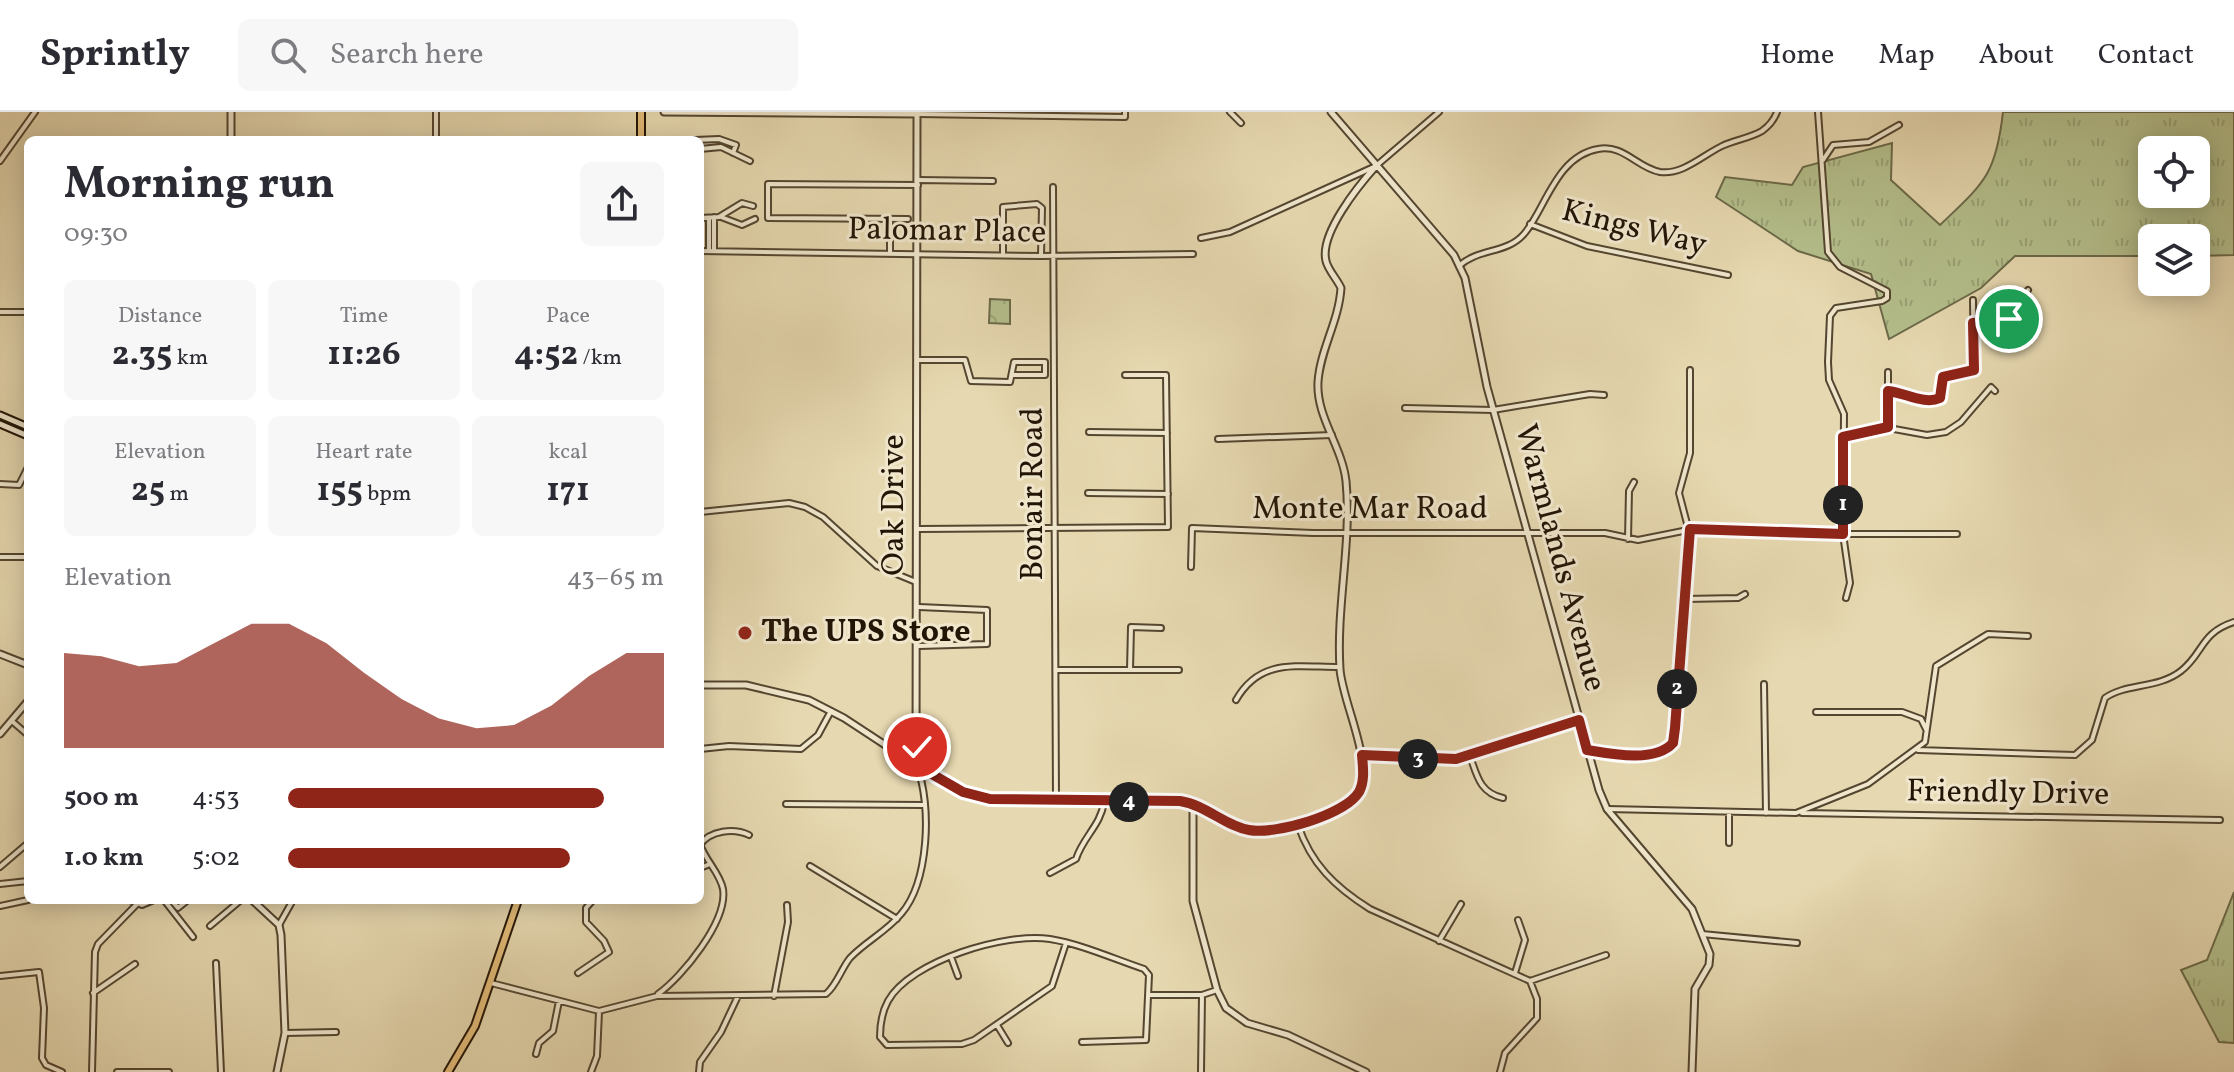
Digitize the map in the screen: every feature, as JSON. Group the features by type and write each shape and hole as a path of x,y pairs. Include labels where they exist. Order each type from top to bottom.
{"main road":[{"path":"641,112 641,136"},
{"path":"448,1072 475,1026 517,904"}],"street":[{"path":"0,161 35,112"},
{"path":"231,112 231,136"},
{"path":"436,112 436,136"},
{"path":"664,112 1125,114"},
{"path":"1230,112 1241,123"},
{"name":"Warmlands Avenue","path":"1331,112 1436,233 1459,266 1493,410 1587,750 1607,809 1692,909 1710,954 1709,965 1695,989 1692,1072"},
{"path":"704,685 746,685 779,691 831,711 970,795 1193,803 1246,830 1272,831 1298,825 1346,805 1358,792 1363,779 1362,755 1345,702 1340,667 1346,478 1318,399 1318,379 1341,288 1326,261 1325,252 1345,204 1376,166 1439,112"},
{"path":"1459,266 1480,252 1511,244 1530,224 1545,194 1582,155 1601,148 1614,149 1658,171 1676,170 1721,146 1762,131 1777,112"},
{"path":"1818,112 1831,259 1887,291 1887,298 1882,301 1850,303 1836,308 1830,316 1829,380 1842,404 1843,534 1850,583 1846,598"},
{"name":"Oak Drive","path":"488,982 599,1011 657,996 826,994 850,958 897,919 916,894 922,877 923,805 916,765 919,646 917,114"},
{"path":"1823,162 1833,145 1869,142 1899,125"},
{"path":"704,140 726,141 736,145 733,153"},
{"path":"704,149 721,147 750,161"},
{"path":"1201,238 1230,232 1376,166"},
{"path":"908,219 768,218 768,184 993,181"},
{"name":"Bonair Road","path":"1053,187 1056,800"},
{"path":"714,217 742,203 753,206"},
{"path":"1003,255 1003,207 1037,204 1042,208 1041,256"},
{"path":"712,251 714,217"},
{"path":"704,218 714,217 742,225 755,219"},
{"path":"890,219 890,253"},
{"name":"Kings Way","path":"1530,224 1587,246 1728,275"},
{"name":"Palomar Place","path":"704,251 1041,256 1193,254"},
{"path":"1973,323 2009,319 2028,290"},
{"path":"1888,391 1908,393 1921,401 1940,398 1943,377 1974,370 1973,300"},
{"path":"0,312 24,312"},
{"path":"918,360 965,360 971,381 1010,382 1014,362 1045,362 1045,375 1013,375"},
{"path":"1587,750 1653,754 1673,743 1690,529 1679,493 1690,453 1690,370"},
{"path":"1888,372 1888,427"},
{"path":"919,529 1168,527 1166,375 1125,375"},
{"path":"1843,437 1888,427 1927,435 1946,432 1961,422 1991,387 1995,391"},
{"path":"1405,408 1493,410 1590,394 1604,395"},
{"path":"0,415 24,425"},
{"path":"0,424 24,434"},
{"path":"1089,432 1167,433"},
{"path":"1218,439 1332,435"},
{"path":"0,484 19,485 24,475"},
{"path":"1628,539 1629,491 1634,482"},
{"path":"1088,493 1168,494"},
{"path":"704,512 789,503 805,507 823,517 877,566 919,584"},
{"name":"Monte Mar Road","path":"1191,567 1192,528 1605,533 1628,539 1690,529 1957,534"},
{"path":"0,557 24,557"},
{"path":"1685,599 1738,598 1745,594"},
{"path":"919,607 987,610 987,644 919,646"},
{"path":"1918,750 2075,755 2085,750 2092,740 2105,698 2161,682 2180,672 2207,635 2234,622"},
{"path":"1130,670 1131,627 1161,628"},
{"path":"1796,813 1868,784 1918,750 1928,732 1936,666 1988,634 2028,636"},
{"path":"0,654 24,663"},
{"path":"1236,700 1248,680 1275,667 1340,667"},
{"path":"1057,670 1179,670"},
{"path":"1764,684 1766,813"},
{"path":"0,734 24,707"},
{"path":"704,749 729,746 801,749 818,735 831,711"},
{"path":"1816,712 1902,712 1921,719 1928,732"},
{"path":"1362,755 1440,761 1470,756 1579,720"},
{"path":"13,722 24,732"},
{"path":"891,748 905,753 917,747"},
{"path":"1470,756 1480,784 1491,794 1503,798"},
{"path":"1050,873 1076,859 1081,843 1100,821 1104,802"},
{"path":"1193,803 1193,901 1217,990 1226,1008 1237,1018 1288,1035 1366,1072"},
{"path":"786,804 923,805"},
{"name":"Friendly Drive","path":"1607,809 1729,814 2220,820"},
{"path":"1729,814 1729,843"},
{"path":"1298,825 1316,866 1349,896 1439,941 1530,981 1537,999 1537,1018 1505,1053 1500,1072"},
{"path":"704,839 727,831 749,835"},
{"path":"0,867 24,846"},
{"path":"657,996 687,968 715,920 723,889 704,852"},
{"path":"704,866 710,864"},
{"path":"810,866 897,919"},
{"path":"0,884 24,881"},
{"path":"0,906 24,901"},
{"path":"92,1072 93,993 98,944 137,904"},
{"path":"167,904 193,937"},
{"path":"210,926 236,904"},
{"path":"256,904 279,925"},
{"path":"277,1072 285,1033 279,925 291,904"},
{"path":"578,973 609,952 604,941 586,922 586,908 590,904"},
{"path":"1439,941 1461,904"},
{"path":"774,996 788,922 787,905"},
{"path":"1515,973 1525,940 1518,920"},
{"path":"1702,934 1797,943"},
{"path":"1066,943 1052,986 997,1025 962,1044 887,1045 880,1037 886,1004 913,976 951,957 1029,938 1066,943 1144,969 1149,975 1151,995 1146,1040 1082,1042"},
{"path":"1530,981 1606,955"},
{"path":"951,957 958,976"},
{"path":"216,963 221,1072"},
{"path":"93,993 135,964"},
{"path":"0,976 39,972 44,1008 43,1062 62,1072"},
{"path":"1151,995 1202,995 1217,990"},
{"path":"1201,1072 1202,995"},
{"path":"699,1072 700,1062 721,1032 738,996"},
{"path":"536,1054 539,1043 553,1031 559,1001"},
{"path":"591,1072 597,1056 599,1011"},
{"path":"997,1025 1008,1043"},
{"path":"285,1033 336,1032"},
{"path":"117,1072 169,1072"}],"green space":[{"path":"2003,112 2234,112 2234,255 2210,256 2210,224 2138,224 2138,256 2015,256 1981,288 1889,339 1871,274 1798,251 1716,197 1725,177 1792,185 1803,167 1892,143 1891,180 1940,225 1977,187 1992,164"},
{"path":"990,299 1010,300 1010,324 989,323"},
{"path":"2234,892 2234,1043 2219,1042 2181,970 2207,960"}],"place":[{"name":"The UPS Store","path":"745,633"}],"route":[{"path":"917,747 916,765 937,779 978,797 1104,802 1180,801 1193,803 1246,830 1258,831 1294,827 1346,805 1358,792 1363,779 1362,755 1432,761 1456,759 1579,720 1587,750 1637,754 1663,751 1673,743 1675,728 1690,529 1754,534 1843,534 1843,437 1888,427 1888,391 1908,393 1921,401 1932,402 1940,398 1943,377 1974,370 1973,323 1996,323 2009,319"}]}
